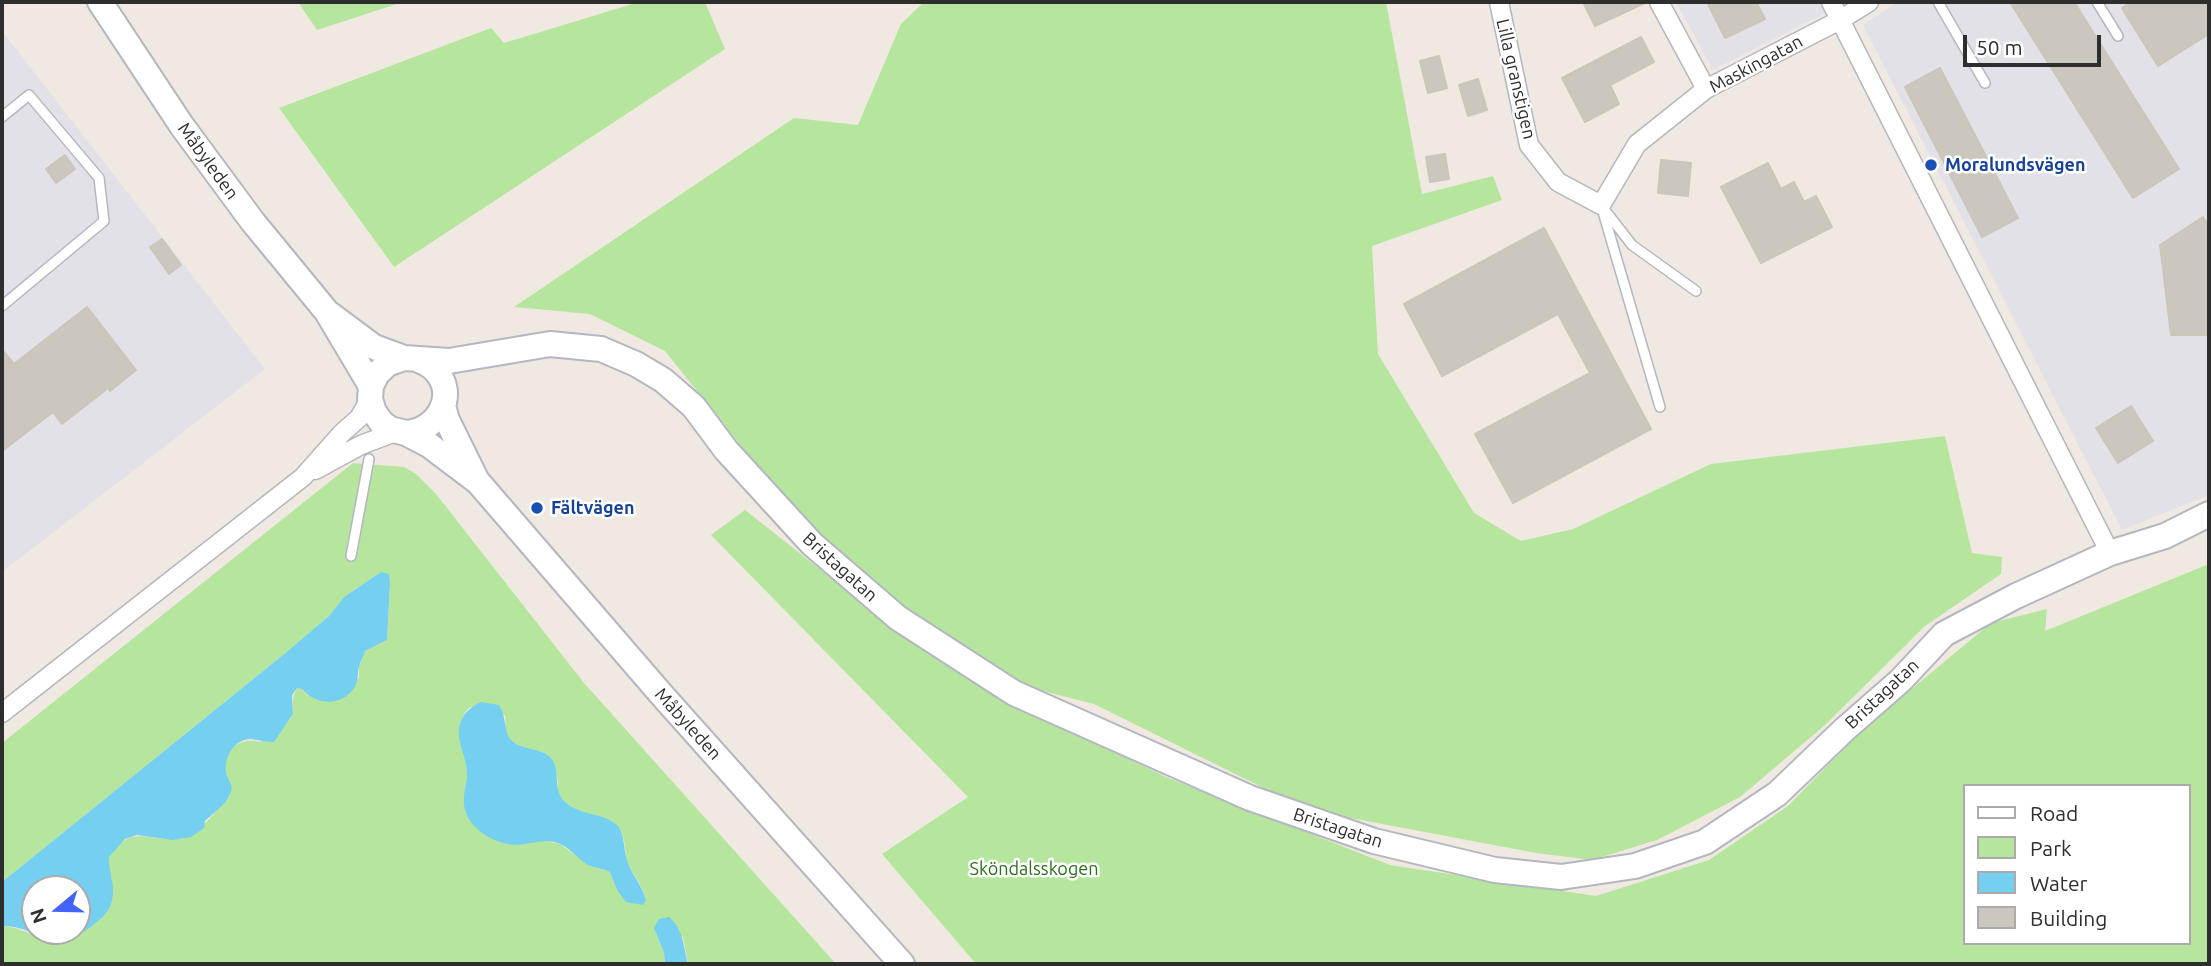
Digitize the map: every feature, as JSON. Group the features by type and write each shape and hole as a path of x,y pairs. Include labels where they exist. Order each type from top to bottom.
{"street":[{"name":"Måbyleden","path":"100,2 182,125 253,222 327,312 371,393 374,412 381,422 429,445 478,482 902,964"},
{"name":"Lilla granstigen","path":"1499,2 1529,145 1558,182 1601,205"},
{"path":"1659,2 1706,89"},
{"path":"1831,2 2110,554"},
{"name":"Maskingatan","path":"1601,205 1637,144 1706,89 1840,20 1869,2"},
{"name":"Måbyleden","path":"327,312 374,347 433,368 443,382 447,420 478,482"},
{"name":"Bristagatan","path":"412,359 449,361 550,344 601,349 636,364 663,380 694,407 726,450 812,544 898,618 1014,693 1250,798 1374,841 1495,870 1561,877 1635,866 1705,842 1777,794 1901,680 1944,634 2016,596 2110,554 2165,536 2209,514"},
{"name":"Bristagatan","path":"444,401 478,366 509,351"},
{"path":"303,477 359,418 377,374 387,364 412,359"},
{"path":"2,713 303,477 361,445 402,432 425,429 435,422 444,401"}],"lane":[{"path":"1938,2 1985,83"},
{"path":"2096,2 2118,36"},
{"path":"2,117 30,95 99,178 104,222 2,306"},
{"path":"1601,205 1632,244 1696,291"},
{"path":"1601,205 1660,407"},
{"path":"351,556 369,459"}],"shaded area":[{"path":"1676,2 1843,2 1713,70"},
{"path":"1898,2 2209,2 2209,495 2122,530 1863,25"},
{"path":"2,31 265,369 2,572"}],"green space":[{"path":"298,2 403,2 317,30"},
{"path":"639,2 705,2 725,49 394,267 279,108 491,28 504,43"},
{"path":"924,2 1386,2 1422,194 1493,176 1502,200 1372,246 1378,354 1474,513 1521,541 1573,529 1711,464 1945,436 1972,553 2002,557 2001,574 1925,626 1824,726 1740,797 1657,840 1592,860 1536,853 1308,810 1094,704 1011,683 872,592 757,466 665,351 590,314 514,307 794,118 858,125 901,24"},
{"path":"353,463 404,467 416,474 436,494 584,683 836,964 688,964 683,937 654,928 664,953 665,964 2,964 2,926 21,930 21,945 91,945 91,924 111,886 109,858 122,842 138,836 180,839 193,835 230,796 225,767 229,751 233,747 243,742 260,742 287,723 292,716 297,688 302,689 308,696 359,678 359,667 365,651 387,640 390,583 381,572 344,597 329,616 283,655 2,882 2,743","holes":["470,707 505,715 506,733 522,747 543,752 556,774 559,795 567,804 574,809 606,819 619,828 624,839 627,860 646,899 617,890 611,872 590,866 560,844 539,840 466,814 467,766 459,732 463,716"]},
{"name":"Sköndalsskogen","path":"745,510 869,608 1003,698 1166,777 1390,865 1596,896 1709,860 1788,806 1860,732 1991,623 2047,609 2045,631 2209,564 2209,964 976,964 882,854 968,797 711,535"}],"water":[{"path":"381,572 389,574 387,640 365,651 354,688 343,698 328,702 314,698 297,688 292,695 293,714 274,742 251,739 234,746 226,763 231,792 224,804 205,821 204,828 191,837 173,840 137,835 125,839 109,857 113,889 109,908 91,926 91,875 21,875 21,929 2,926 2,882 329,616 344,597"},
{"path":"481,702 499,705 507,733 516,744 549,756 555,766 561,797 569,806 617,825 622,833 628,862 646,900 643,905 626,902 617,890 610,872 586,864 560,844 544,841 510,844 487,836 469,820 464,799 467,773 459,728 463,716"},
{"path":"669,917 680,933 688,964 665,964 664,953 654,928 659,919"}],"building":[{"path":"1583,2 1647,2 1595,26"},
{"path":"1707,2 1756,2 1765,19 1725,38"},
{"path":"2010,2 2074,2 2179,169 2133,198"},
{"path":"2131,2 2209,2 2209,34 2158,66 2122,8"},
{"path":"1641,37 1654,62 1610,85 1619,104 1585,122 1562,78"},
{"path":"1439,56 1447,88 1428,93 1420,61"},
{"path":"1940,68 2018,218 1982,237 1905,87"},
{"path":"1478,79 1487,110 1468,116 1459,85"},
{"path":"1445,154 1449,179 1430,182 1426,157"},
{"path":"65,155 75,169 56,183 46,169"},
{"path":"1661,160 1691,163 1688,196 1658,193"},
{"path":"1768,163 1781,189 1794,182 1804,202 1816,196 1832,227 1761,263 1721,187"},
{"path":"2203,217 2209,227 2209,335 2171,335 2160,245"},
{"path":"1544,228 1651,429 1513,503 1475,434 1590,373 1558,314 1442,376 1404,304"},
{"path":"162,239 181,265 169,274 150,247"},
{"path":"87,307 136,370 62,424 53,412 2,451 2,349 14,364"},
{"path":"2131,406 2153,441 2118,463 2096,428"}],"place":[{"name":"Moralundsvägen","path":"1931,165"},
{"name":"Fältvägen","path":"537,508"}]}
